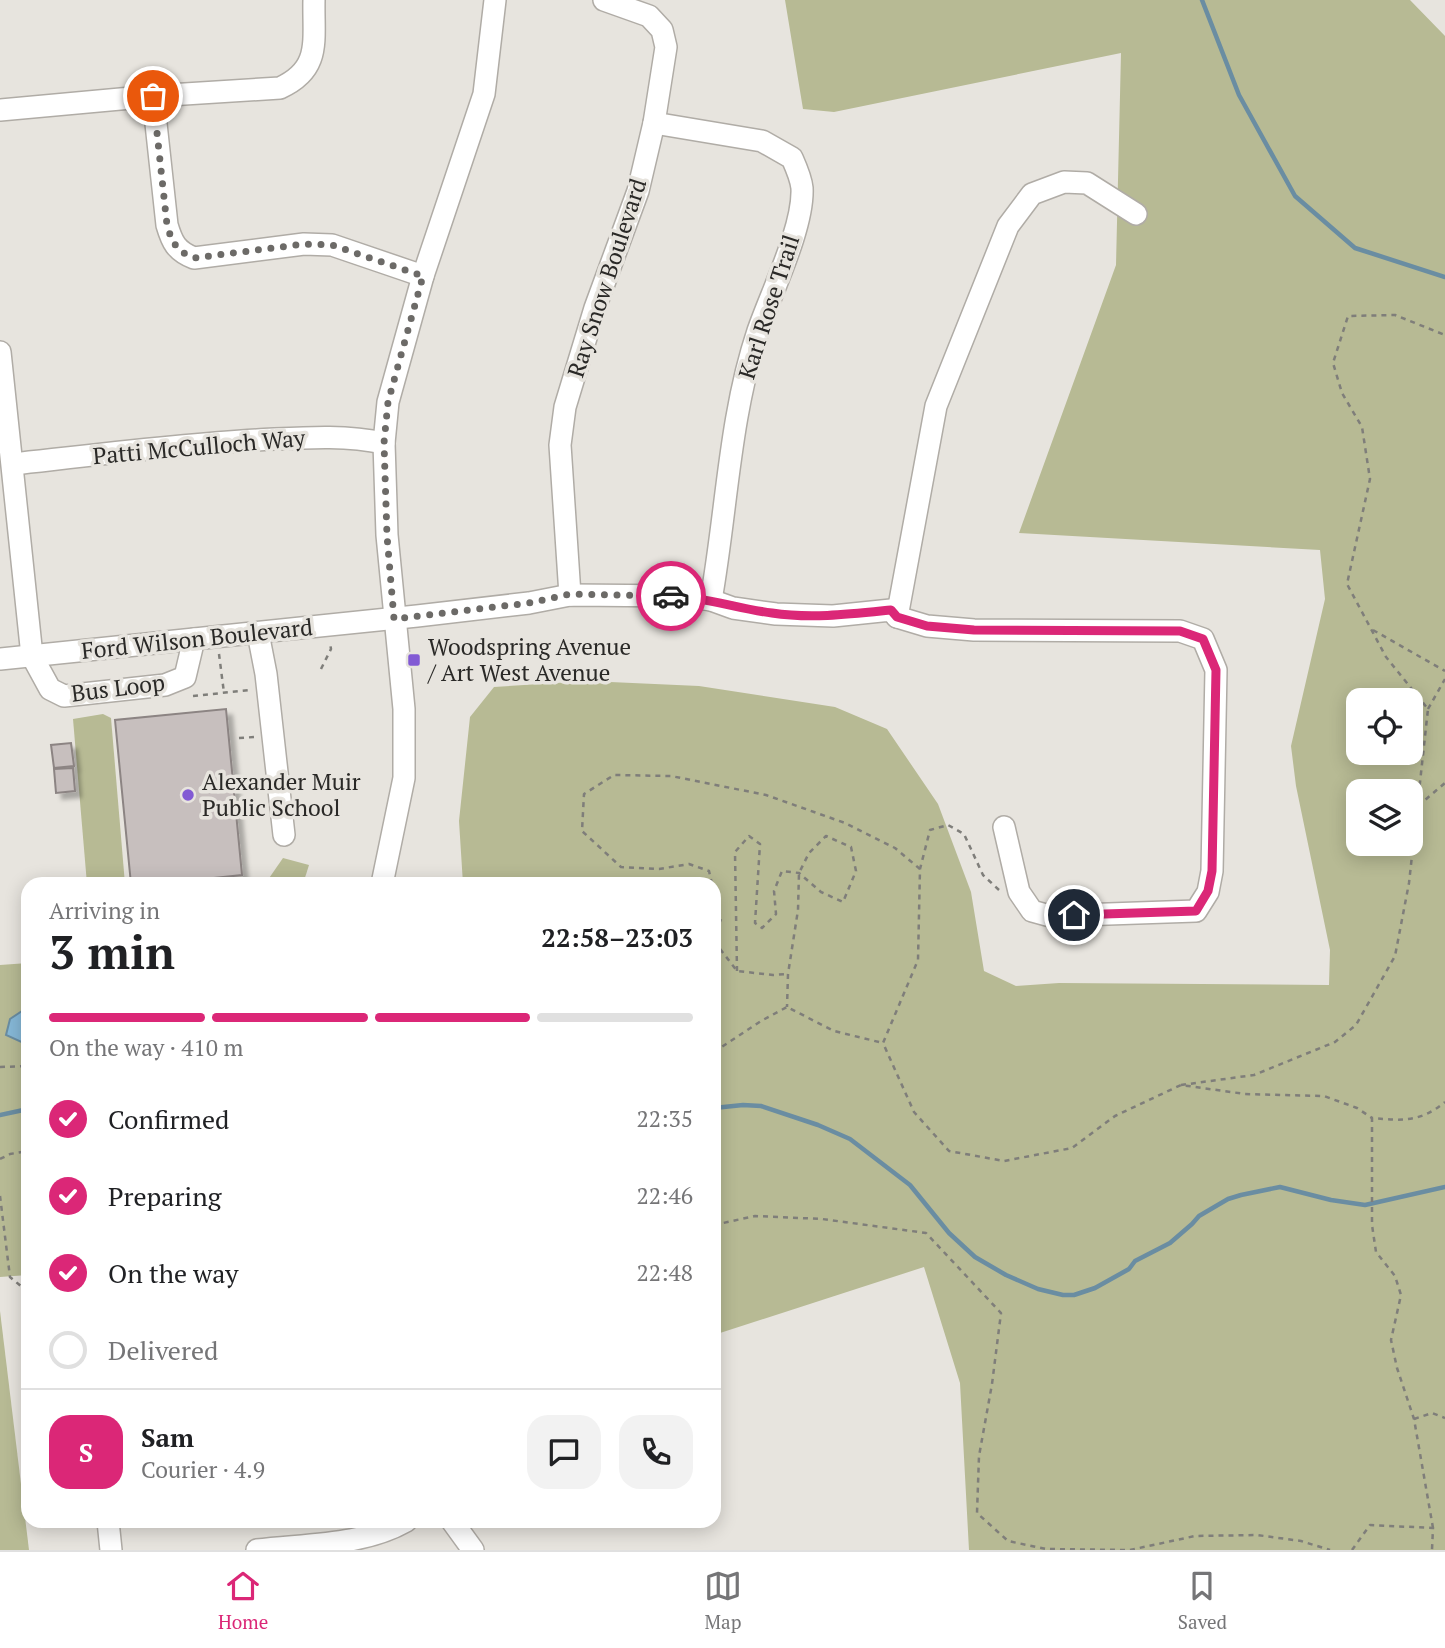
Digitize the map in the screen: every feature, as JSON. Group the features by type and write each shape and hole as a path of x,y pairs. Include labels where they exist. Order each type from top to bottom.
{"street":[{"path":"0,110 280,88 297,80 307,69 313,52 314,0"},
{"path":"383,877 404,778 404,709 387,536 384,443 388,402 423,276 484,94 495,0"},
{"name":"Ray Snow Boulevard","path":"570,594 560,445 565,407 595,308 638,191 654,123 666,47 662,30 649,16 604,0"},
{"path":"153,96 167,225 173,245 184,254 194,258 304,244 332,245 423,276"},
{"name":"Karl Rose Trail","path":"654,123 762,141 792,158 802,188 799,215 743,382 712,600"},
{"path":"1004,828 1019,891 1032,911 1050,916 1196,911 1208,891 1213,858 1216,670 1203,639 1180,631 974,630 927,626 897,617 936,406 1008,226 1032,194 1064,182 1087,183 1136,214"},
{"path":"0,352 32,656"},
{"name":"Patti McCulloch Way","path":"13,464 219,442 324,436 355,437 384,443"},
{"name":"Ford Wilson Boulevard","path":"0,659 394,619 529,603 570,594 636,594 712,600 733,608 776,614 833,616 891,610 897,617"},
{"path":"258,633 266,674 284,835"},
{"name":"Bus Loop","path":"32,656 50,689 64,696 165,685 185,677 194,639"},
{"path":"109,1528 111,1550"},
{"path":"257,1550 360,1538 394,1528"},
{"path":"457,1528 473,1550"}],"path":[{"path":"1428,709 1386,657 1347,584 1370,479 1362,427 1342,393 1333,363 1348,316 1395,315 1445,335"},
{"path":"1370,628 1445,671"},
{"path":"321,669 331,649 330,640"},
{"path":"219,652 224,693"},
{"path":"1422,779 1428,709 1445,679"},
{"path":"193,696 256,689"},
{"path":"710,877 709,872 689,864 659,869 621,867 582,831 584,794 614,775 637,775 671,776 766,795 845,823 895,848 919,869"},
{"path":"1423,802 1445,783"},
{"path":"1019,891 1006,893 995,889 983,875 964,834 948,825 930,830 919,869 918,960 883,1042 914,1112 949,1151 1004,1161 1072,1148 1115,1116 1181,1085 1254,1074 1335,1042 1356,1025 1395,956 1413,856"},
{"path":"737,971 735,852 749,836 760,844 755,923 762,928 776,914 774,891 782,871 799,873 821,892 843,902 856,871 851,847 826,836 809,853 799,873 798,910 788,974 787,1007"},
{"path":"721,949 737,971 788,974"},
{"path":"787,1007 834,1031 883,1042"},
{"path":"721,1047 787,1007"},
{"path":"0,1067 21,1066"},
{"path":"1181,1085 1245,1094 1324,1097 1357,1108 1372,1118 1395,1120 1421,1118 1445,1102"},
{"path":"1372,1118 1372,1225 1376,1252 1395,1276 1401,1295 1391,1340 1396,1367 1415,1419 1433,1528 1432,1550"},
{"path":"0,1159 21,1153"},
{"path":"0,1196 10,1277 21,1286"},
{"path":"721,1223 755,1216 822,1219 926,1233 1001,1313 992,1384 978,1456 977,1513 1008,1541 1046,1549 1130,1550 1195,1536 1257,1535 1301,1541 1330,1550"},
{"path":"1415,1419 1432,1413 1445,1418"},
{"path":"1352,1550 1370,1525 1433,1528"}],"green space":[{"path":"785,0 1410,0 1445,36 1445,1550 969,1550 960,1383 924,1267 721,1333 721,877 463,877 459,821 470,717 494,687 588,681 699,686 835,707 887,729 938,804 971,892 984,971 1016,986 1059,983 1329,985 1330,950 1296,786 1291,746 1325,599 1320,550 1019,533 1116,265 1121,53 834,112 803,109"},
{"path":"103,714 111,718 124,877 86,877 73,719"},
{"path":"283,858 309,865 305,877 270,877"},
{"path":"21,964 21,1276 0,1277 0,965"},
{"path":"0,1311 21,1484 21,1528 26,1528 29,1550 0,1550"}],"water":[{"path":"21,1012 21,1042 6,1035 10,1019"}],"building":[{"path":"226,709 242,875 130,877 115,720"},
{"path":"71,743 74,766 54,768 51,745"},
{"path":"73,768 75,791 56,793 54,769"}],"waterway":[{"path":"1202,0 1239,95 1295,196 1355,248 1445,277"},
{"path":"721,1107 761,1106 850,1139 910,1185 949,1233 975,1257 1038,1289 1063,1295 1074,1295 1095,1288 1129,1269 1135,1261 1170,1243 1199,1216 1228,1199 1241,1195 1280,1187 1331,1200 1365,1205 1445,1187"},
{"path":"0,1115 21,1110"}],"way so far":[{"path":"153,96 167,225 173,245 184,254 194,258 304,244 332,245 423,276 388,402 384,443 387,536 394,619 529,603 570,594 671,596"}],"place":[{"name":"Woodspring Avenue / Art West Avenue","path":"414,660"},
{"name":"Alexander Muir Public School","path":"188,795"}],"route":[{"path":"671,596 712,600 733,608 776,614 833,616 891,610 897,617 927,626 974,630 1180,631 1203,639 1216,670 1212,871 1208,891 1196,911 1074,915"}]}
